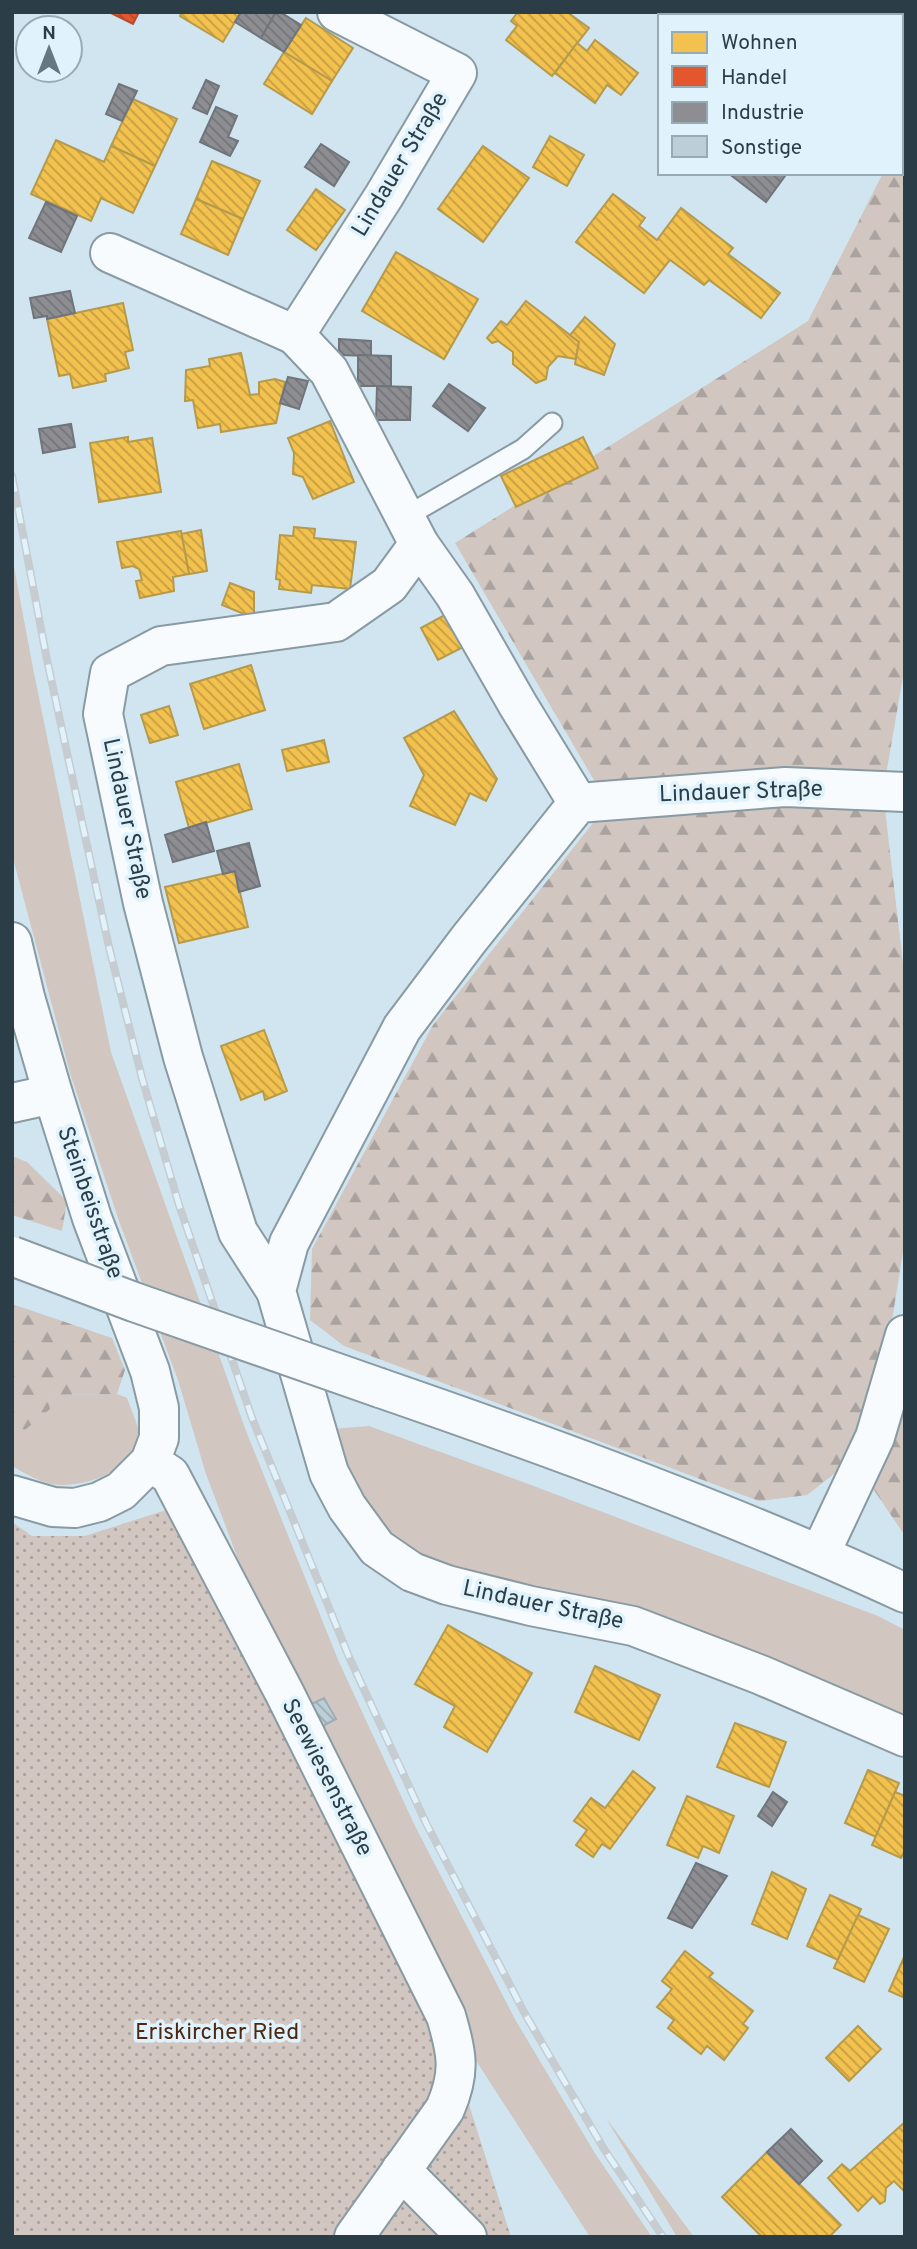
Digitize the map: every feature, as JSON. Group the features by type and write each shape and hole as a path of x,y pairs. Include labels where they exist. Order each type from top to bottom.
{"street":[{"name":"Lindauer Straße","path":"295,335 384,196 457,73 337,12"},
{"path":"110,253 295,335 329,371 412,531 455,594 578,803 402,1028 289,1243 276,1291"},
{"name":"Lindauer Straße","path":"412,531 389,585 337,622 161,646 110,673 103,714 143,903 183,1057 238,1232 276,1291 329,1473 347,1507 377,1548 411,1572 447,1585 531,1606 633,1626 761,1675 905,1737"},
{"name":"Lindauer Straße","path":"578,803 785,787 905,792"},
{"name":"Steinbeisstraße","path":"12,942 53,1094 92,1218 150,1371 159,1408 159,1438 150,1462"},
{"path":"12,1103 53,1094"},
{"path":"12,1256 134,1302 537,1443 820,1553 905,1593"},
{"path":"820,1553 875,1437 905,1335"},
{"path":"12,1495 53,1507 75,1508 99,1502 121,1491 150,1462"},
{"name":"Seewiesenstraße","path":"150,1462 170,1475 284,1692 446,2016 454,2042 457,2067 454,2089 445,2109 354,2237"},
{"path":"401,2170 467,2237"}],"lane":[{"path":"412,531 523,449 552,422"}],"green space":[{"path":"905,141 905,665 883,792 905,981 905,1239 891,1327 843,1467 807,1495 759,1501 344,1346 310,1320 312,1249 433,1025 608,804 455,543 808,321 882,175 903,175"},
{"path":"12,556 111,1052 246,1431 339,1662 415,1826 516,2021 596,2155 652,2237 590,2237 475,2059 287,1689 206,1474 178,1380 119,1221 70,1073 14,862"},
{"path":"12,1156 27,1162 67,1201 62,1231 12,1215"},
{"path":"12,1304 112,1338 125,1370 117,1394 47,1395 50,1409 25,1430 12,1427"},
{"path":"117,1394 127,1398 139,1430 131,1453 116,1469 87,1482 59,1485 41,1481 12,1466 12,1427 26,1430 46,1395"},
{"path":"905,1395 905,1536 872,1487"},
{"path":"369,1426 878,1616 905,1630 905,1733 448,1580 351,1506 333,1429"},
{"name":"Eriskircher Ried","path":"166,1510 443,2023 511,2237 12,2237 12,1522 32,1536 85,1536"},
{"path":"606,2118 694,2237 677,2237"}],"building: Wohnen":[{"path":"182,12 241,12 223,42 180,16"},
{"path":"518,12 567,12 589,28 552,76 506,40 517,26 511,21"},
{"path":"306,18 353,48 332,81 284,52"},
{"path":"595,40 638,73 621,95 607,85 595,103 555,73 577,43 587,51"},
{"path":"284,52 332,81 312,114 264,84"},
{"path":"133,99 177,119 155,166 111,146"},
{"path":"550,136 584,155 567,186 533,167"},
{"path":"56,140 104,162 111,146 155,166 133,213 101,198 91,221 31,194"},
{"path":"483,146 529,178 483,242 438,209"},
{"path":"212,161 260,181 243,219 196,199"},
{"path":"316,189 345,210 316,250 287,230"},
{"path":"613,194 645,218 639,226 657,240 681,208 733,248 728,254 780,293 761,318 709,280 704,285 670,260 644,293 576,242"},
{"path":"196,199 243,219 228,255 181,234"},
{"path":"396,252 478,299 444,359 362,311"},
{"path":"526,301 579,342 576,359 558,356 548,367 546,379 536,383 513,364 513,352 498,341 492,343 487,338 501,321 507,325"},
{"path":"123,303 133,350 125,352 129,368 105,374 106,381 73,388 70,374 59,376 47,319"},
{"path":"585,317 615,344 604,375 575,364 579,342 570,335"},
{"path":"241,353 250,395 259,394 259,382 275,379 285,382 276,423 221,432 220,424 198,428 193,400 185,401 186,370 210,366 209,359"},
{"path":"330,421 354,482 313,499 303,477 293,474 294,453 288,438"},
{"path":"128,437 128,442 152,438 161,492 99,502 90,443"},
{"path":"583,437 598,468 516,507 501,476"},
{"path":"294,527 315,529 314,538 356,542 350,589 312,585 311,593 279,589 280,580 276,579 280,535 293,536"},
{"path":"201,530 207,571 189,574 181,534"},
{"path":"181,531 189,574 173,577 174,591 140,598 136,581 142,580 139,569 133,566 122,568 117,542"},
{"path":"230,583 254,592 254,618 222,605"},
{"path":"452,611 469,644 438,660 421,628"},
{"path":"251,665 265,710 204,729 190,684"},
{"path":"169,706 178,735 150,743 141,715"},
{"path":"454,711 497,779 486,801 470,793 455,825 410,806 424,775 404,738"},
{"path":"324,740 329,762 287,771 282,750"},
{"path":"239,764 252,809 189,828 176,782"},
{"path":"235,871 248,927 179,943 165,887"},
{"path":"264,1030 287,1091 265,1100 263,1091 241,1100 221,1046"},
{"path":"448,1625 532,1673 487,1752 444,1727 455,1706 415,1684"},
{"path":"595,1666 660,1695 639,1740 575,1712"},
{"path":"735,1723 786,1742 769,1787 717,1767"},
{"path":"868,1770 899,1783 876,1837 845,1823"},
{"path":"633,1771 655,1788 610,1849 602,1844 593,1857 576,1845 587,1830 574,1821 591,1798 605,1808"},
{"path":"895,1792 905,1796 905,1850 901,1858 872,1845"},
{"path":"687,1796 734,1816 719,1853 703,1846 698,1858 667,1845"},
{"path":"772,1872 806,1889 787,1939 752,1924"},
{"path":"830,1895 861,1909 838,1960 807,1946"},
{"path":"858,1915 889,1929 864,1982 834,1968"},
{"path":"685,1951 713,1973 709,1977 753,2011 743,2024 748,2028 724,2060 707,2046 701,2054 668,2028 674,2020 657,2007 672,1989 662,1981"},
{"path":"905,1955 905,1998 889,1991"},
{"path":"858,2026 881,2049 849,2081 826,2058"},
{"path":"905,2122 905,2192 894,2181 886,2188 885,2201 880,2204 873,2196 858,2211 828,2178 842,2164 850,2171"},
{"path":"767,2152 841,2225 829,2237 762,2237 722,2197"}],"building: Handel":[{"path":"109,12 139,12 133,24"},
{"path":"903,30 905,32 903,106"}],"building: Industrie":[{"path":"241,12 276,12 261,38 235,22"},
{"path":"276,12 301,25 284,52 261,38"},
{"path":"206,80 219,86 207,114 193,108"},
{"path":"119,84 137,91 122,121 106,114"},
{"path":"216,107 237,116 228,137 238,141 230,156 200,142"},
{"path":"321,144 349,162 334,186 305,167"},
{"path":"731,175 785,176 766,202"},
{"path":"46,202 77,216 61,252 29,238"},
{"path":"70,291 75,313 47,319 47,316 34,318 30,298"},
{"path":"339,339 371,341 371,356 339,355"},
{"path":"358,355 391,356 391,386 358,386"},
{"path":"288,377 308,381 299,409 280,403"},
{"path":"449,384 485,408 468,431 433,406"},
{"path":"377,386 411,387 410,420 376,420"},
{"path":"71,424 75,447 43,453 39,429"},
{"path":"206,822 214,851 173,862 165,835"},
{"path":"249,843 260,886 239,892 235,871 223,874 217,851"},
{"path":"773,1792 787,1802 772,1826 758,1816"},
{"path":"696,1863 727,1876 692,1928 668,1918"},
{"path":"791,2129 822,2161 799,2184 767,2152"}],"building: Sonstige":[{"path":"324,1698 336,1719 321,1727 310,1705"}],"railway":[{"path":"12,476 47,660 109,947 142,1078 179,1205 252,1418 349,1657 426,1823 525,2014 604,2149 663,2237"}]}
